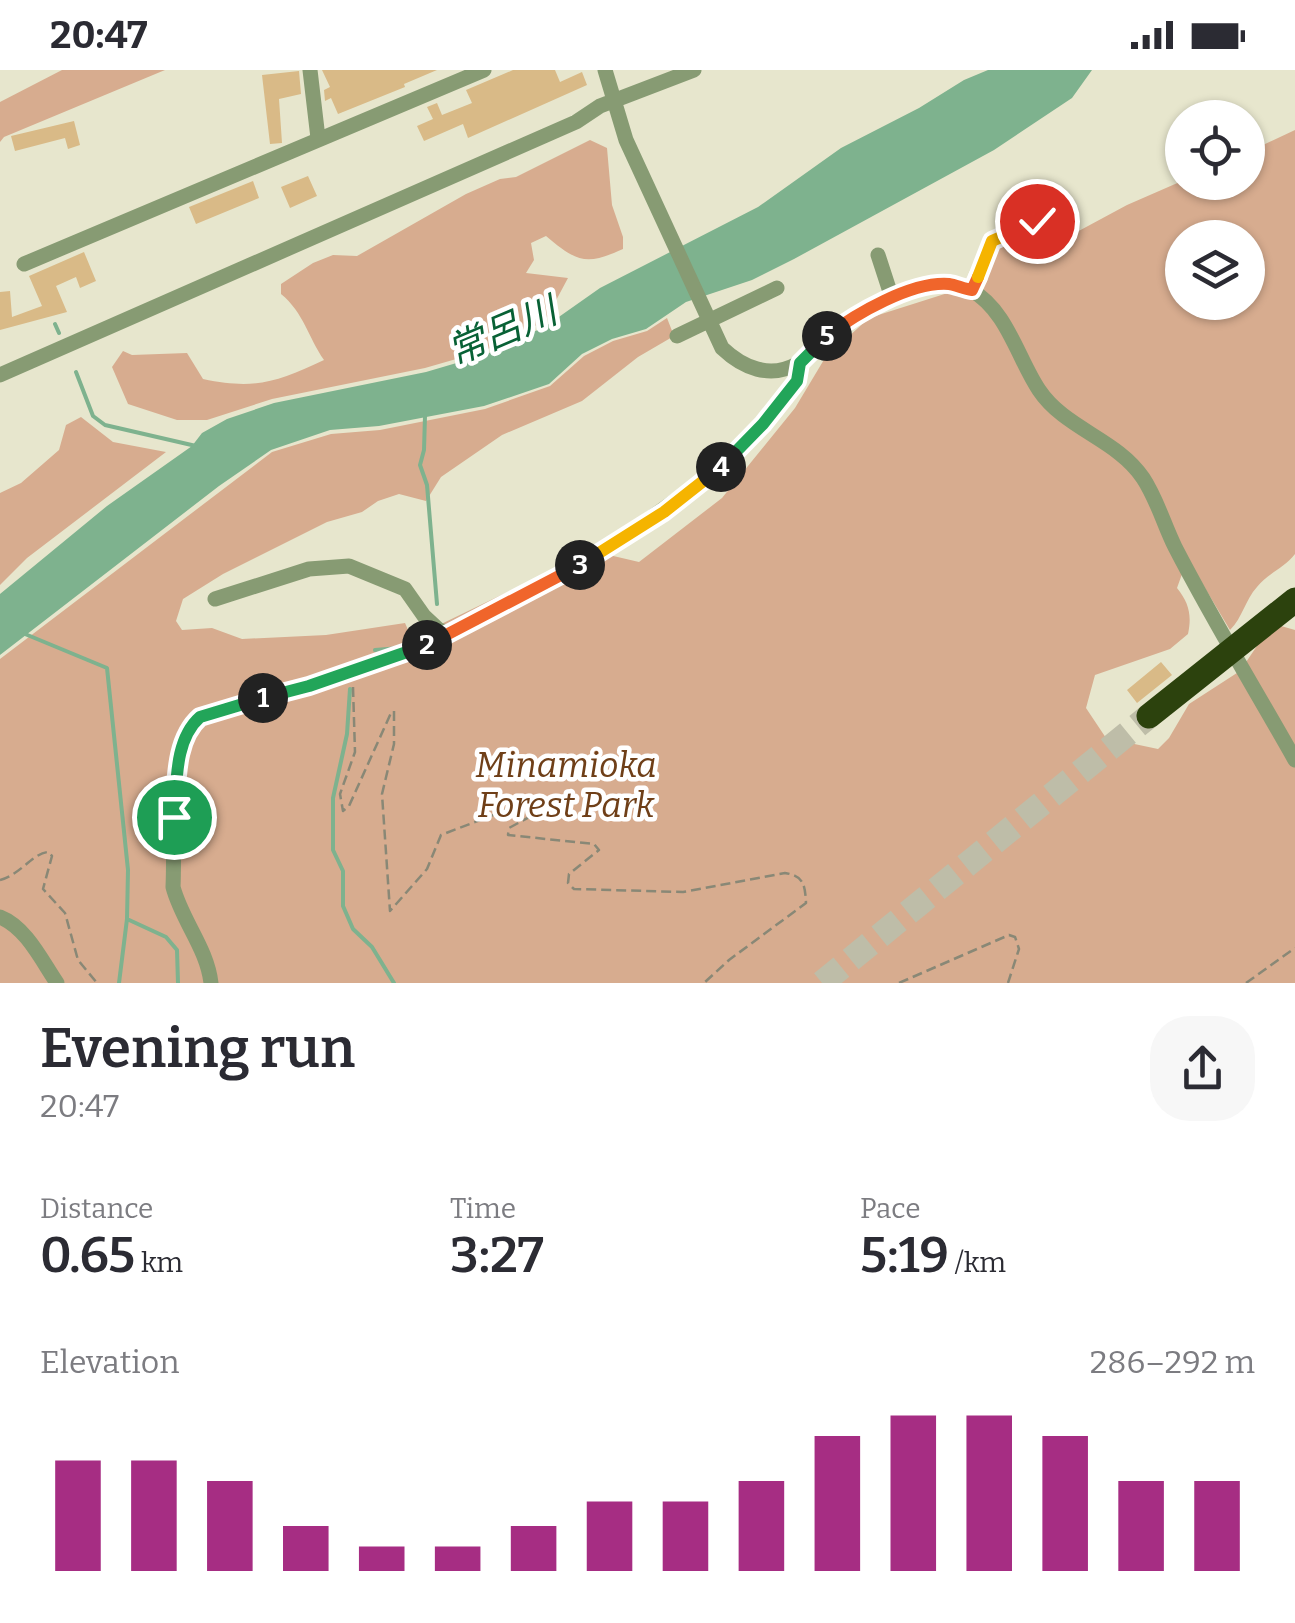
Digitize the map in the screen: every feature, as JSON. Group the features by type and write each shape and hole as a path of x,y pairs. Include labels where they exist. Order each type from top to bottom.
{"highway":[{"path":"1149,716 1292,602"}],"street":[{"path":"310,70 318,138"},
{"path":"24,264 484,70"},
{"path":"605,70 618,118 706,320 722,348 738,363 776,372 800,363 830,333 892,298 923,287 948,284 972,290 1000,320 1040,392 1065,416 1126,456 1145,480 1176,547 1295,760"},
{"path":"0,375 576,122 612,101 694,70"},
{"path":"972,290 992,241 1037,221"},
{"path":"878,256 892,298"},
{"path":"678,336 778,288"},
{"path":"210,983 209,963 177,903 173,887 174,817 184,742 192,724 200,717 309,686 419,648 597,556 717,471 763,424 797,381 800,363"},
{"path":"215,599 309,569 349,566 405,589 424,616 439,630 449,633"},
{"path":"0,918 11,922 21,933 57,983"}],"path":[{"path":"353,671 354,752 340,794 343,811 349,806 389,714 394,711 394,744 382,794 390,911 427,869 441,835 527,802 534,814 509,828 508,836 594,844 599,850 569,874 568,883 574,889 682,892 785,872 797,875 805,885 806,904 704,983"},
{"path":"0,880 19,872 40,852 52,856 43,889 65,914 78,960 97,983"},
{"path":"899,983 1010,935 1020,949 1008,983"},
{"path":"1246,983 1295,948"}],"green space":[{"path":"62,70 165,70 0,142 0,102"},
{"name":"Minamioka Forest Park","path":"1295,130 1295,554 1257,587 1230,630 1196,573 1182,574 1177,588 1188,610 1188,634 1170,649 1095,675 1086,708 1106,738 1158,749 1189,704 1240,671 1261,640 1281,626 1295,630 1295,983 0,983 0,659 272,452 331,434 380,430 485,409 550,386 584,356 613,341 647,331 667,318 674,336 638,357 582,401 502,435 441,477 426,501 399,494 362,512 327,522 223,574 183,599 176,621 182,630 212,628 242,639 326,635 405,623 409,632 406,641 592,551 639,562 722,498 795,408 825,358 869,318 954,291 986,275 995,247 1075,233 1165,188 1165,200 1265,200 1265,144"},
{"path":"590,140 607,148 612,205 623,249 600,258 582,259 546,236 531,243 534,260 526,273 568,278 545,321 484,351 425,368 272,399 207,420 177,420 128,404 112,367 123,351 132,355 187,353 203,379 237,384 279,379 324,360 300,317 281,294 281,284 333,255 357,256 466,194 500,179 516,177"},
{"path":"81,417 113,442 166,452 27,558 0,585 0,493 21,483 59,450 66,425"}],"shaded area":[{"path":"988,70 1092,70 1072,98 994,150 752,280 686,302 646,329 612,339 582,354 549,384 484,406 379,426 330,430 271,450 0,655 0,594 107,506 192,446 202,433 227,419 274,403 426,372 487,354 546,326 600,288 758,207 841,148"}],"building":[{"path":"322,70 437,70 338,114 331,98 325,101 324,90 330,87"},
{"path":"513,70 555,70 560,82 582,72 587,85 468,138 463,124 424,141 417,126 433,119 427,107 437,103 442,115 472,103 466,90"},
{"path":"299,71 301,94 279,99 282,143 270,144 262,75"},
{"path":"74,121 80,145 68,149 65,138 15,151 11,136"},
{"path":"308,176 317,196 290,208 281,187"},
{"path":"253,181 259,198 196,224 189,207"},
{"path":"84,252 96,281 80,288 76,277 56,286 67,312 0,330 0,292 10,291 12,317 42,306 29,276"},
{"path":"1161,662 1172,675 1137,703 1127,690"}],"waterway":[{"path":"55,324 59,333"},
{"path":"76,372 93,416 105,425 196,446"},
{"path":"425,416 420,465 427,485 437,604"},
{"path":"418,642 427,627"},
{"path":"25,634 107,668 128,870 119,983"},
{"path":"375,650 400,648"},
{"path":"350,689 347,734 333,798 333,850 343,871 343,906 353,929 372,947 394,983"},
{"path":"127,919 166,937 177,950 178,983"}],"tunnel":[{"path":"822,983 1149,716"}],"route":[{"path":"174,817 184,742 200,717 309,686 419,648 597,556 717,471 763,424 797,381 800,363 830,333 861,313 923,287 948,284 972,290 992,241 1037,221"}],"water label":[{"name":"常呂川","path":"502,331"}]}
